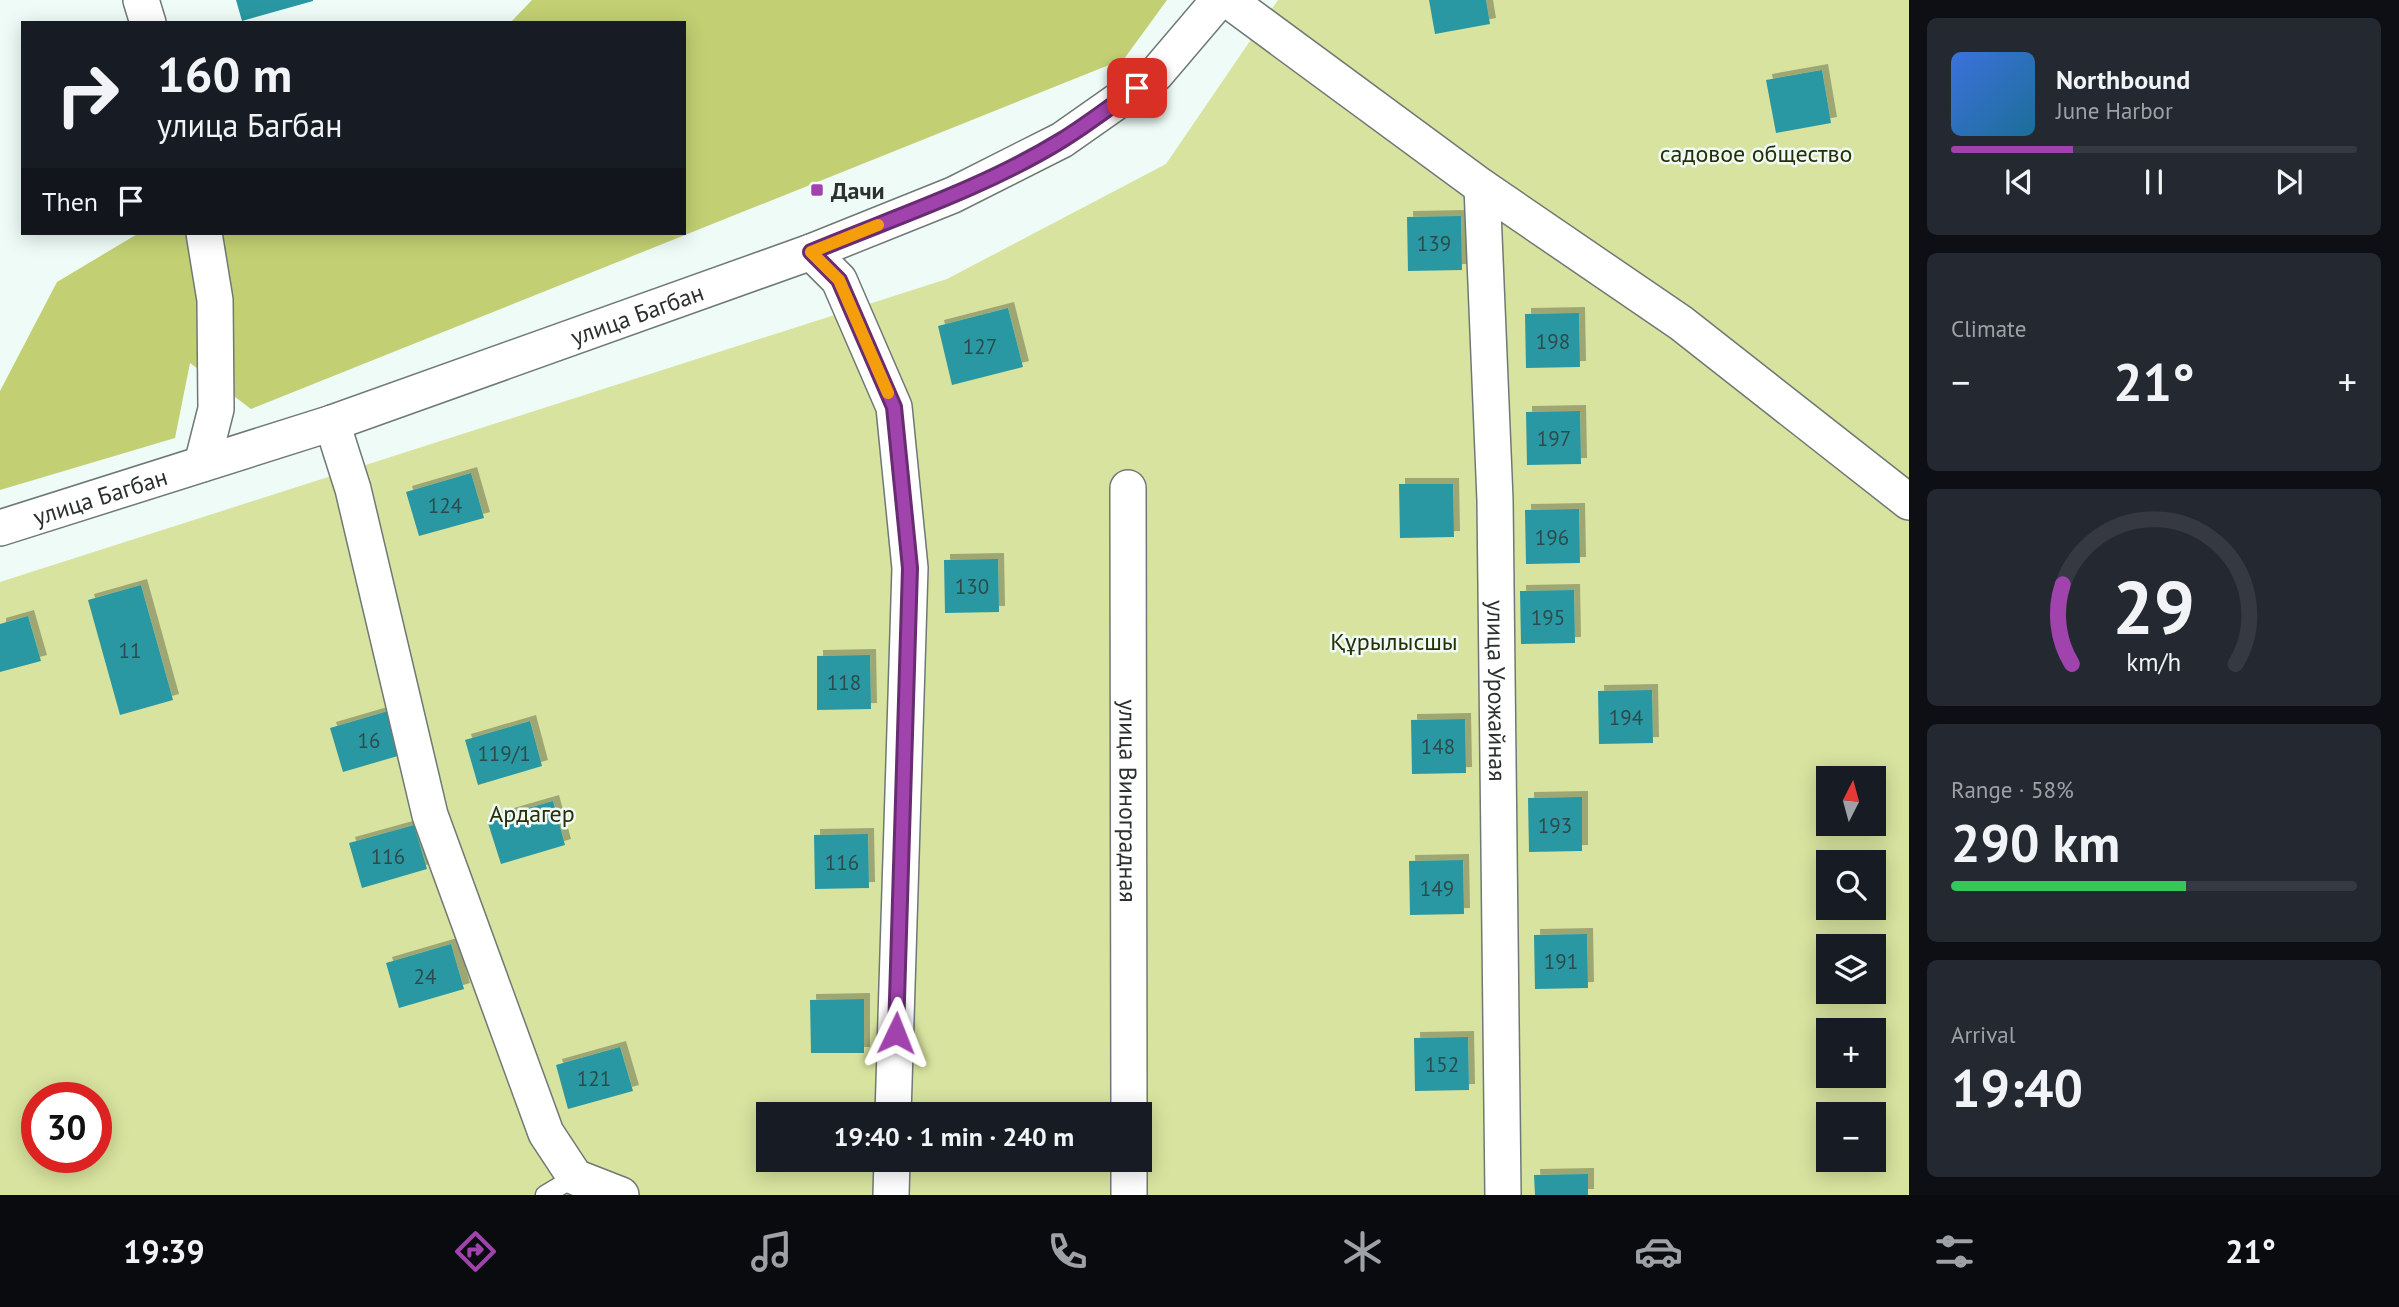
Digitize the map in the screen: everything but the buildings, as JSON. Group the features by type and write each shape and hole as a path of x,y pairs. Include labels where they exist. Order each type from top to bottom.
{"street":[{"path":"141,0 147,21"},
{"name":"улица Багбан","path":"0,528 332,423 811,252 953,195 1062,140 1156,74 1219,0"},
{"path":"1228,0 1482,187 1682,323 1909,502"},
{"name":"улица Урожайная","path":"1482,187 1494,500 1503,1195"},
{"path":"202,464 216,409 215,300 204,235"},
{"path":"811,252 839,280 894,407 910,568 893,1102"},
{"path":"332,423 353,489 430,815 546,1133 575,1177 621,1195"},
{"name":"улица Виноградная","path":"1128,488 1129,1102"},
{"path":"891,1195 892,1172"},
{"path":"1129,1172 1129,1195"}],"lane":[{"path":"545,1195 575,1177"}],"green space":[{"path":"532,0 1167,0 1124,59 686,235 686,21 512,21"},
{"path":"1278,0 1909,0 1909,1195 0,1195 0,582 947,279 1166,164"},
{"path":"136,235 685,235 251,409 190,363 175,438 0,490 0,391 57,282"}],"slow traffic":[{"path":"878,225 811,252 839,280 888,393"}],"place":[{"name":"Дачи","path":"817,190"}],"route":[{"path":"896,1033 910,568 894,407 839,280 811,252 953,195 1062,140 1137,88"}],"park label":[{"name":"садовое общество","path":"1756,153"},
{"name":"Құрылысшы","path":"1394,641"},
{"name":"Ардагер","path":"532,813"}]}
